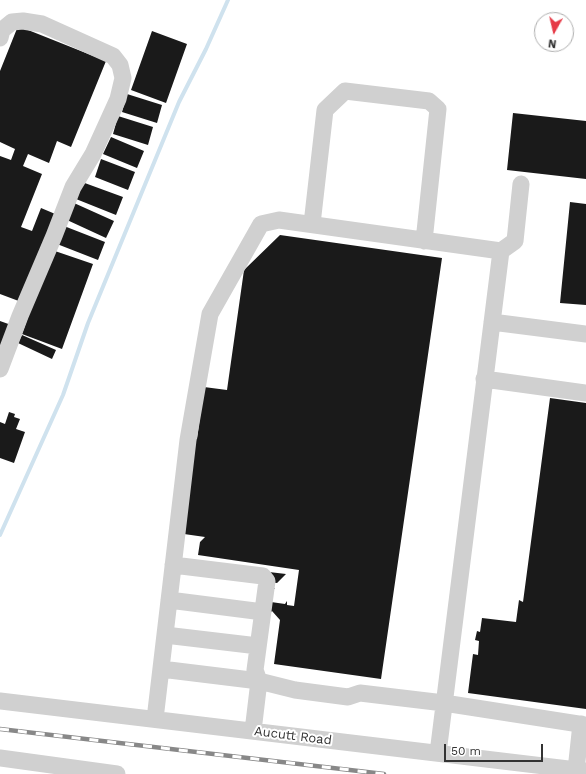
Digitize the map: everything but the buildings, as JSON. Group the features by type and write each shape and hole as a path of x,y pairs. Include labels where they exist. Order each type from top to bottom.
{"street":[{"path":"0,38 2,30 12,22 23,21 42,24 113,56 120,64 123,78 118,99 96,147 73,187 0,369"},
{"path":"312,224 325,110 345,91 429,101 438,109 424,241"},
{"path":"154,719 188,440 210,314 261,224 279,220 501,251 515,241 521,184"},
{"path":"438,753 501,251"},
{"path":"492,322 586,334"},
{"path":"484,379 586,393"},
{"path":"173,565 263,576 267,581 255,670 259,681 253,731"},
{"path":"169,600 263,612"},
{"path":"165,635 258,646"},
{"path":"161,669 259,681 296,690 348,697 360,693 444,703 584,725 581,770"},
{"name":"Aucutt Road","path":"0,701 581,770"},
{"path":"0,758 118,774"}],"waterway":[{"path":"0,535 63,395 88,323 179,102 206,49 228,0"}],"railway":[{"path":"0,729 384,774"}]}
